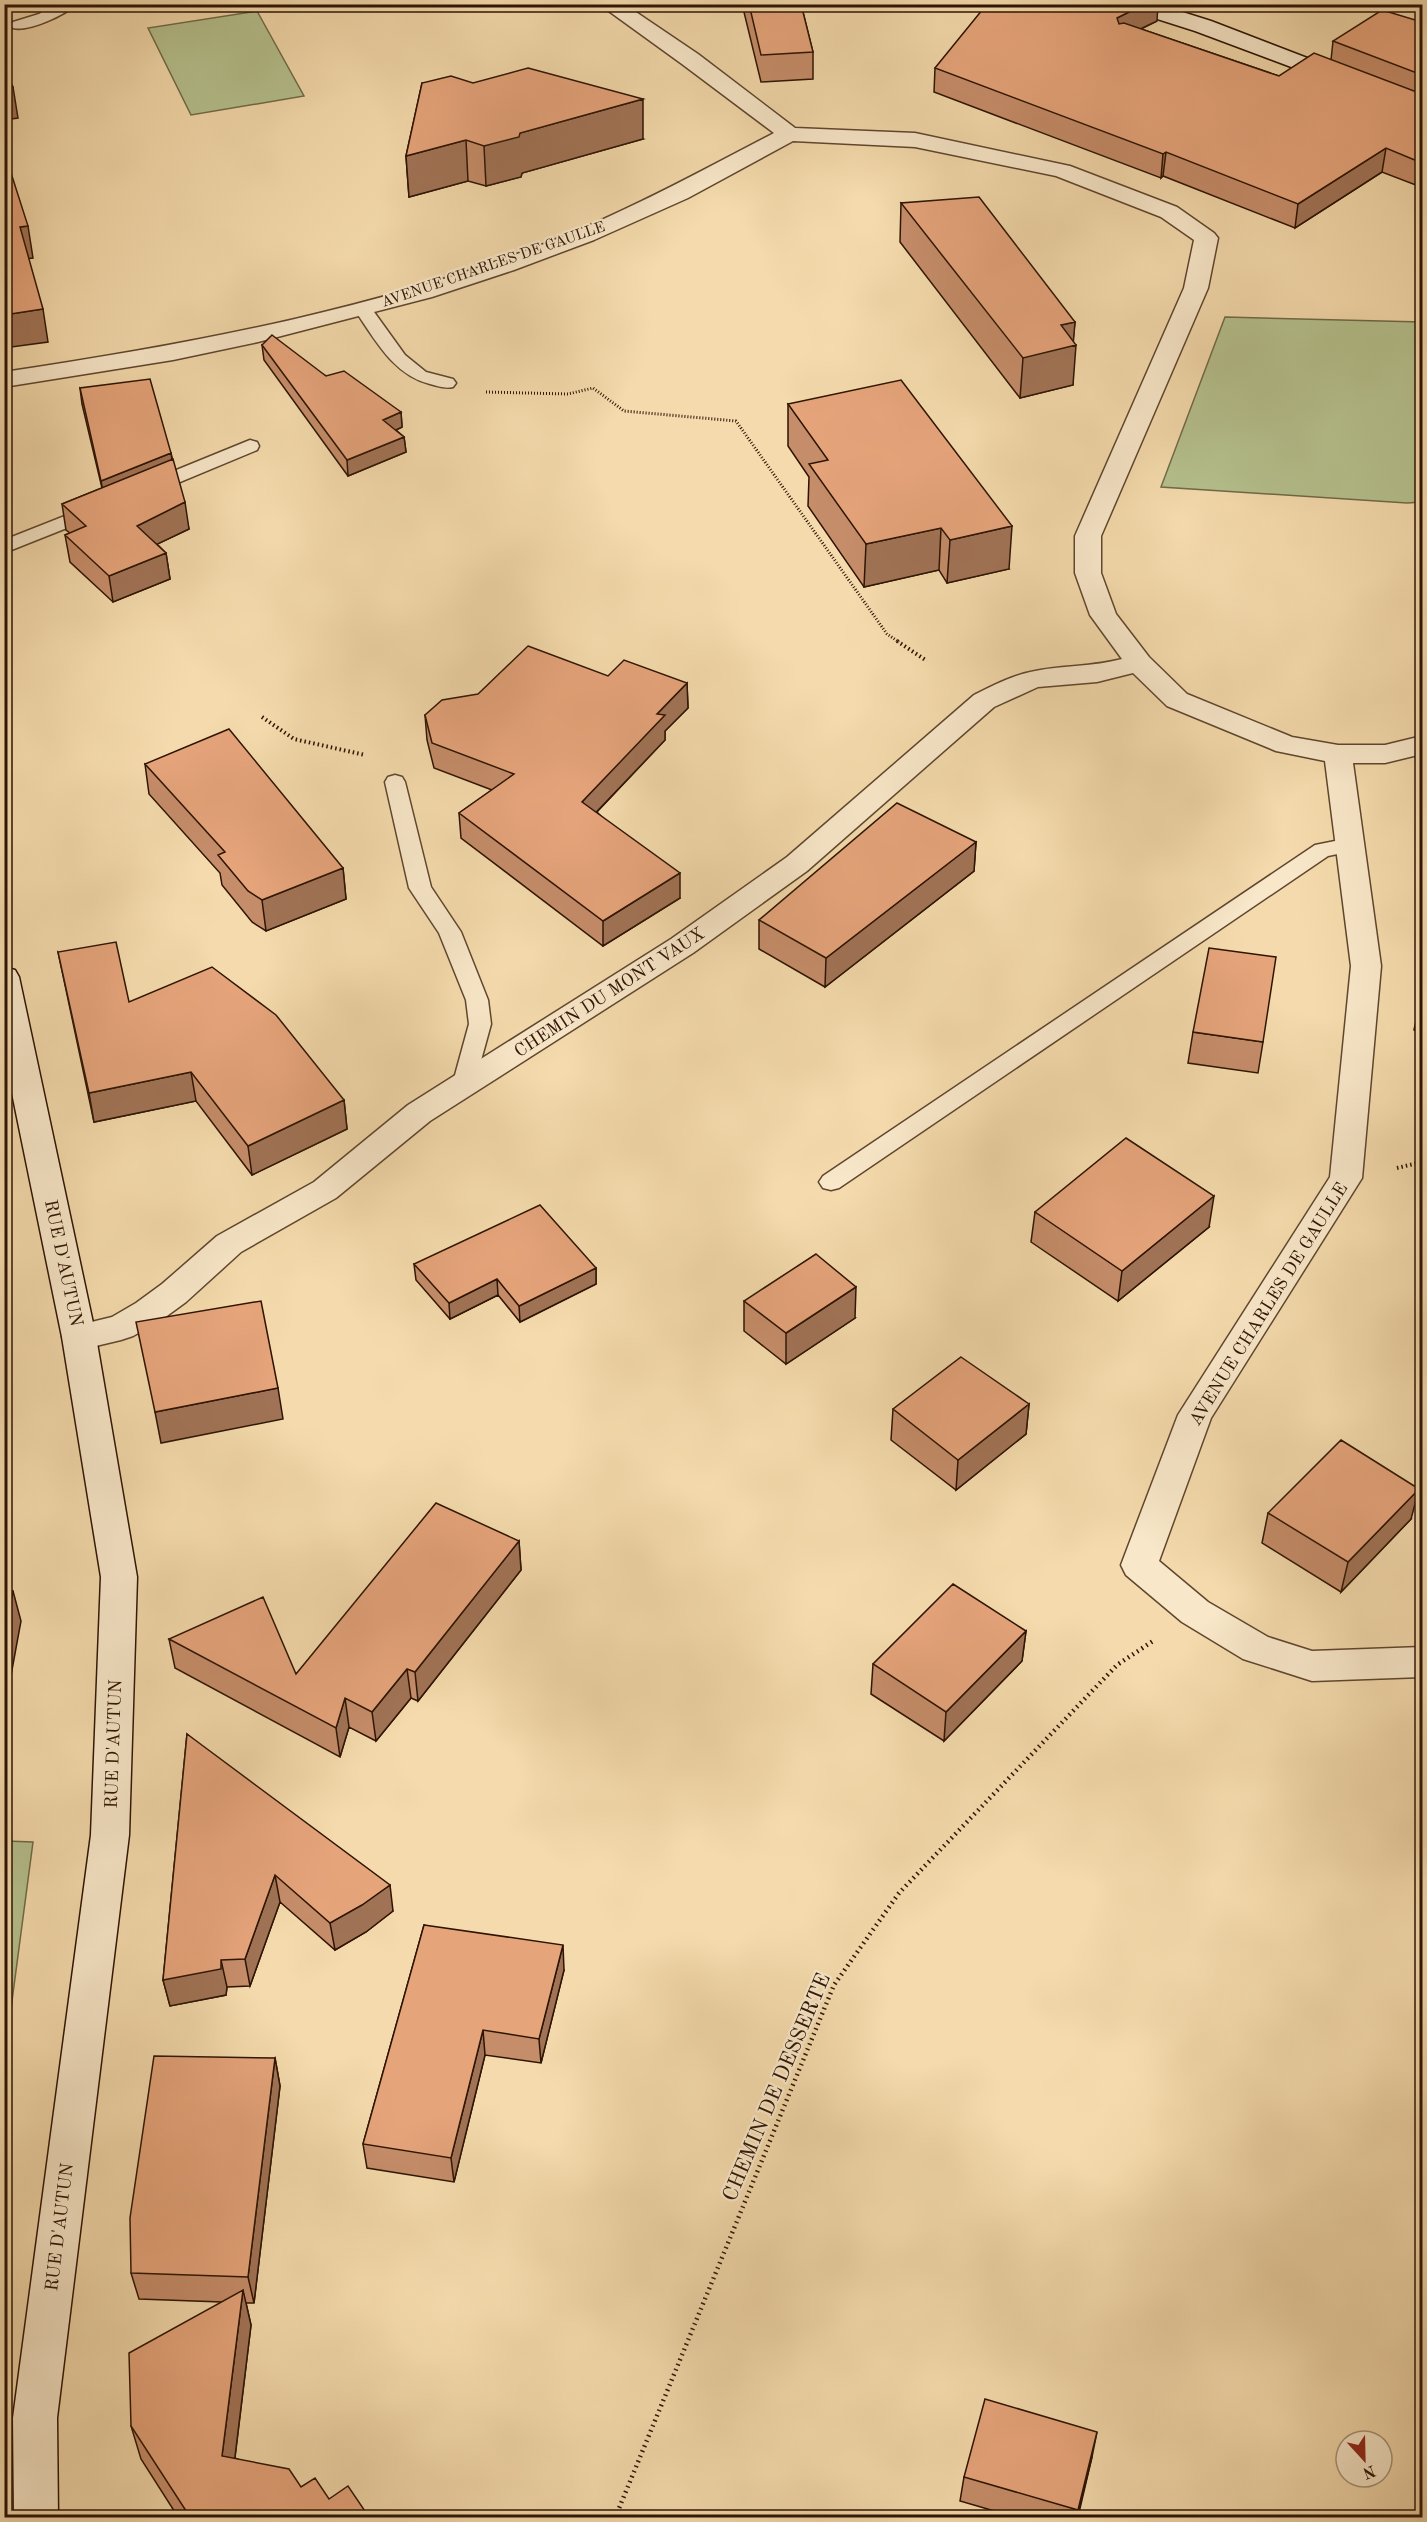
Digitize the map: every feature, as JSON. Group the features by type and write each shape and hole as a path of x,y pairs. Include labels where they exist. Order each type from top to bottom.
{"street":[{"path":"609,4 690,59 789,134 915,140 1062,171 1169,212 1206,238 1196,288 1088,536 1088,573 1102,615 1139,663 1177,700 1286,745 1338,754 1385,754 1422,745"},
{"path":"1134,4 1203,27 1422,109"},
{"name":"AVENUE CHARLES DE GAULLE","path":"4,380 255,337 397,301 560,244 665,200 789,134"},
{"name":"CHEMIN DU MONT VAUX","path":"79,1336 121,1327 148,1312 174,1293 229,1244 325,1190 419,1113 682,946 797,864 984,701 1036,679 1097,674 1139,663"},
{"name":"AVENUE CHARLES DE GAULLE","path":"1196,1612 1139,1565 1195,1415 1346,1178 1366,966 1338,754"},
{"name":"RUE D'AUTUN","path":"4,977 79,1336 118,1577 110,1835 34,2418 36,2517"},
{"path":"1196,1612 1256,1648 1312,1666 1422,1662"}],"lane":[{"path":"19,25 44,17 69,4"},
{"path":"363,309 399,359 420,376 447,383"},
{"path":"132,495 250,446"},
{"path":"4,547 111,503"},
{"path":"395,782 420,888 450,932 477,1000 480,1024 463,1086"},
{"path":"831,1182 1322,850 1350,845"}],"path":[{"path":"447,383 479,392 568,394 593,388 624,411 736,421 887,634 927,660"},
{"path":"262,717 294,739 386,761 395,782"},
{"name":"CHEMIN DE DESSERTE","path":"615,2517 834,1985 899,1893 1117,1665 1196,1612"}],"green space":[{"path":"257,11 304,96 191,115 148,28"},
{"path":"1225,317 1422,322 1422,502 1407,503 1161,487"},
{"path":"4,1841 33,1842 5,2054"}],"building":[{"path":"749,4 801,4 813,52 761,55"},
{"path":"987,4 1145,4 1117,18 1119,24 1124,23 1279,76 1314,53 1422,94 1422,163 1386,148 1298,204 1166,152 1163,154 935,68"},
{"path":"1382,10 1422,22 1422,75 1333,41"},
{"path":"528,68 643,99 520,133 519,137 484,146 466,140 406,156 422,83 451,76 473,83"},
{"path":"4,70 13,87 4,88"},
{"path":"4,151 28,226 20,227 43,309 4,315"},
{"path":"979,197 1075,322 1061,325 1076,345 1023,358 901,203"},
{"path":"272,335 326,376 344,371 401,412 383,420 404,437 347,460 262,345"},
{"path":"150,379 171,453 101,481 80,388"},
{"path":"901,380 1012,526 950,540 941,528 866,544 809,464 828,460 788,404"},
{"path":"173,459 185,502 137,526 166,553 109,576 65,535 86,526 62,504"},
{"path":"528,646 608,676 624,660 687,683 657,714 665,715 582,802 680,873 603,921 459,813 514,774 432,743 425,715 442,700 478,694"},
{"path":"229,729 343,868 262,900 248,891 218,855 225,852 145,764"},
{"path":"897,803 976,842 826,958 759,920"},
{"path":"116,942 129,1002 212,967 276,1015 344,1100 248,1146 191,1072 89,1093 58,952"},
{"path":"1209,948 1276,957 1263,1042 1193,1032"},
{"path":"1126,1138 1214,1196 1122,1271 1035,1212"},
{"path":"540,1205 596,1268 519,1306 497,1279 449,1303 414,1264"},
{"path":"816,1254 856,1287 786,1333 744,1301"},
{"path":"261,1301 278,1388 155,1412 136,1322"},
{"path":"961,1357 1029,1404 958,1460 893,1409"},
{"path":"1341,1440 1419,1489 1348,1562 1268,1513"},
{"path":"436,1503 519,1541 415,1672 407,1669 372,1712 345,1698 336,1728 169,1639 263,1597 296,1674"},
{"path":"953,1584 1026,1631 946,1712 873,1664"},
{"path":"4,1591 13,1591 4,1637"},
{"path":"187,1734 390,1885 362,1905 330,1923 275,1875 245,1959 221,1960 221,1969 163,1980"},
{"path":"424,1925 563,1945 539,2039 483,2030 451,2158 363,2144"},
{"path":"154,2056 275,2058 248,2277 131,2273 130,2218"},
{"path":"243,2290 222,2456 289,2469 301,2487 315,2478 329,2499 348,2486 369,2517 190,2517 131,2426 129,2353"},
{"path":"985,2399 1097,2432 1078,2510 964,2477"}]}
